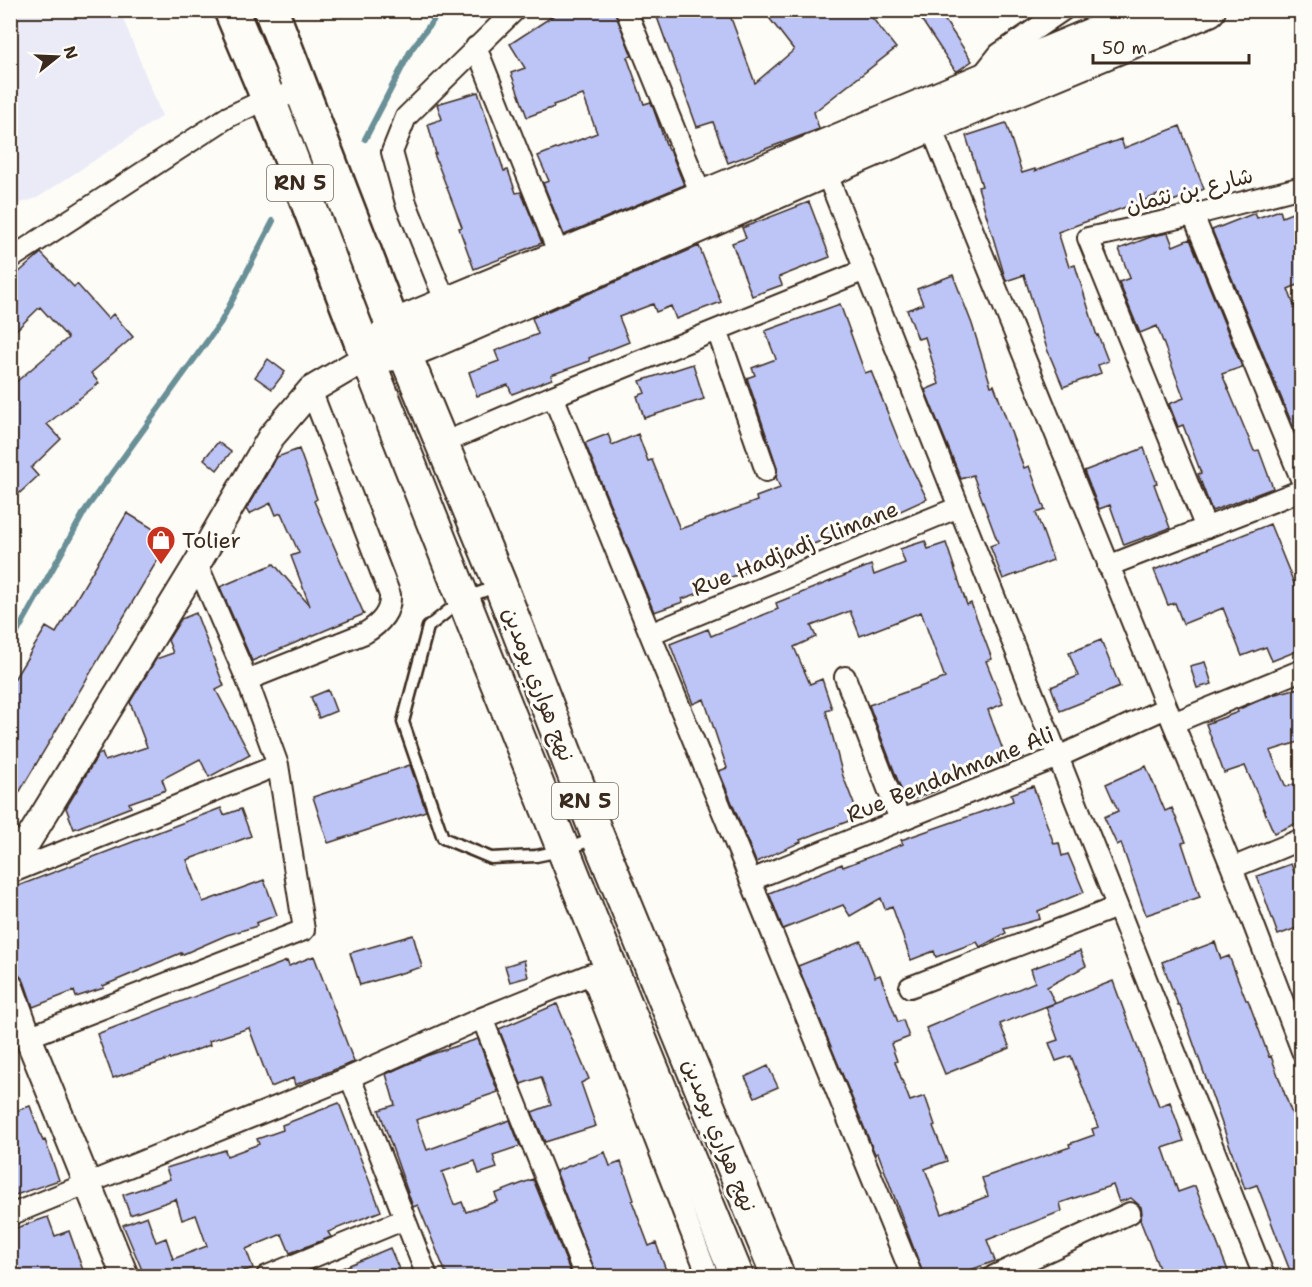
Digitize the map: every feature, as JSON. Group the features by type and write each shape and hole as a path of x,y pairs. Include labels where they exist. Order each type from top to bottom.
{"highway":[{"name":"RN 5","path":"231,10 268,99 367,357"},
{"name":"RN 5","path":"272,10 399,339"}],"main road":[{"path":"367,357 399,339 826,172 926,116 975,85 1150,10"},
{"path":"399,339 446,303 702,197 1209,10"},
{"name":"نهج هواري بومدين","path":"399,339 500,584 598,837 778,1276"},
{"name":"نهج هواري بومدين","path":"367,357 591,919 737,1276"}],"street":[{"path":"446,303 406,203 392,152 406,117 514,10"},
{"path":"626,10 702,197"},
{"path":"975,85 999,54 1063,10"},
{"path":"476,47 560,257"},
{"path":"10,259 228,117 268,99 304,93"},
{"path":"926,116 1169,716 1294,1012 1302,1051"},
{"path":"826,172 1264,1276"},
{"name":"شارع بن نثمان","path":"1206,528 1088,238 1193,215 1302,187"},
{"path":"1193,215 1302,481"},
{"path":"441,444 864,270"},
{"path":"717,330 766,471"},
{"path":"10,872 19,837 197,564 271,437 310,390 367,357"},
{"path":"247,680 365,633 381,621 389,608 390,595 310,390"},
{"path":"553,396 912,1276"},
{"path":"1108,567 1302,490"},
{"name":"Rue Hadjadj Slimane","path":"650,633 959,507"},
{"path":"20,1041 304,930 278,765 247,680 197,564"},
{"name":"Rue Bendahmane Ali","path":"751,880 1058,757 1302,670"},
{"path":"845,677 900,820"},
{"path":"10,872 278,765"},
{"path":"1232,868 1302,839"},
{"path":"624,901 591,919 591,974 708,1276"},
{"path":"910,987 1118,907"},
{"path":"10,1215 350,1077 482,1018 591,974"},
{"path":"10,987 20,1041 88,1185 125,1276"},
{"path":"482,1018 585,1276"},
{"path":"350,1077 427,1276"},
{"path":"994,1276 1130,1212"},
{"path":"267,1276 405,1219"}],"lane":[{"path":"500,584 464,599 428,627 403,722 442,838 490,858 536,856 565,850 598,837"}],"shaded area":[{"path":"11,10 120,11 162,116 37,198 11,206"}],"building":[{"path":"562,10 614,10 632,56 627,57 644,104 651,102 668,150 670,150 684,185 564,235 543,183 549,181 538,156 597,133 583,95 527,117 511,73 525,68 510,44"},
{"path":"657,10 728,10 755,83 794,50 763,10 866,10 896,48 814,112 819,129 728,163 713,122 697,127 657,17 659,16"},
{"path":"915,10 938,10 972,61 956,72"},
{"path":"478,92 504,171 508,170 516,193 521,192 542,243 474,269 459,228 462,227 434,154 436,154 428,124 442,119 437,104"},
{"path":"1006,123 1022,173 1035,169 1035,171 1121,139 1124,148 1180,126 1204,189 1165,204 1161,194 1058,232 1069,267 1075,265 1097,336 1108,361 1098,365 1101,373 1063,387 1047,349 1024,275 1006,281 978,187 982,186 966,136"},
{"path":"809,202 830,257 779,277 782,285 752,296 732,243 746,238 742,228"},
{"path":"1302,209 1302,283 1288,289 1302,327 1302,448 1212,230 1255,213 1257,218 1280,210 1282,217"},
{"path":"1168,233 1173,246 1190,239 1242,367 1222,374 1254,451 1259,450 1273,488 1212,511 1183,425 1178,427 1169,404 1184,398 1157,326 1140,333 1119,282 1130,278 1119,249 1153,236"},
{"path":"699,246 721,302 676,319 671,306 656,312 653,304 619,317 629,342 589,358 590,361 551,375 552,379 512,394 508,385 477,396 469,372 499,361 495,351 538,334 532,318"},
{"path":"41,253 74,287 77,284 108,319 113,314 133,337 91,373 99,383 47,424 61,439 31,468 38,476 10,502 10,387 68,338 40,307 10,336 10,280"},
{"path":"953,275 972,324 991,386 994,385 1024,468 1029,466 1045,510 1036,513 1053,560 1003,579 990,546 998,543 973,475 961,479 925,390 939,384 925,337 918,339 907,310 923,304 917,289"},
{"path":"840,304 865,373 871,371 900,444 927,499 863,528 862,526 762,563 763,566 720,581 721,585 654,612 585,443 608,434 612,445 638,434 648,461 652,460 680,529 757,501 756,497 780,488 776,477 777,467 747,378 755,375 752,368 776,359 765,331"},
{"path":"268,359 285,372 272,389 255,377"},
{"path":"693,364 704,399 644,418 637,396 645,393 640,381"},
{"path":"218,442 231,452 217,470 204,459"},
{"path":"1144,448 1170,528 1124,545 1110,505 1099,509 1084,471"},
{"path":"299,449 317,499 314,501 364,614 252,661 220,587 274,564 310,606 291,556 299,553 281,513 276,515 271,503 249,514 246,509 277,457"},
{"path":"127,513 170,539 10,808 10,686 46,627 56,633"},
{"path":"1270,524 1302,603 1302,649 1272,661 1266,647 1242,656 1223,608 1183,624 1175,603 1168,605 1154,570"},
{"path":"925,541 928,549 946,543 967,605 971,603 992,659 986,661 1003,704 988,710 1007,761 985,769 982,760 934,779 938,790 906,802 869,705 945,678 921,612 860,636 850,611 811,626 816,637 794,647 810,684 822,679 832,709 826,711 843,776 859,817 800,840 801,842 756,862 719,771 727,768 704,699 693,704 670,644 708,629 711,636 778,609 776,603 871,565 874,575 905,563 900,549"},
{"path":"196,613 224,686 216,690 250,755 209,777 200,759 162,779 166,790 129,803 131,807 74,829 66,808 98,755 102,753 105,761 147,747 130,702 156,659 173,653 168,640 181,619"},
{"path":"1101,640 1120,687 1060,711 1051,687 1078,676 1069,653"},
{"path":"1205,662 1212,684 1197,688 1190,666"},
{"path":"1302,687 1302,741 1270,751 1286,787 1294,784 1302,800 1302,821 1274,833 1245,766 1224,773 1206,724 1238,712 1237,710 1272,695"},
{"path":"328,690 336,711 319,718 311,697"},
{"path":"410,765 426,811 328,843 313,797"},
{"path":"1146,766 1165,811 1172,808 1186,842 1182,843 1200,897 1146,915 1121,843 1117,845 1104,817 1118,811 1106,784"},
{"path":"1033,786 1054,844 1059,843 1062,856 1068,854 1084,892 1038,911 1040,919 1004,929 1006,933 980,947 977,942 936,957 934,951 911,960 892,906 885,909 881,898 850,916 843,905 783,929 769,893 842,864 843,867 903,844 901,840 1013,801 1011,794"},
{"path":"221,808 224,815 241,809 251,836 187,860 203,902 264,880 277,915 256,923 257,926 227,935 181,955 181,953 103,986 104,988 76,997 74,991 33,1007 24,981 19,975 10,972 10,889"},
{"path":"1291,864 1302,892 1302,926 1278,935 1257,876"},
{"path":"413,935 422,967 360,985 350,953"},
{"path":"861,941 875,977 880,975 898,1022 903,1020 909,1037 891,1044 897,1061 895,1062 910,1101 925,1096 935,1125 933,1126 947,1161 925,1169 942,1214 988,1196 982,1178 1070,1147 1069,1144 1094,1135 1092,1129 1098,1127 1071,1056 1056,1061 1049,1043 1058,1040 1046,1007 1113,981 1159,1106 1170,1102 1184,1141 1163,1148 1178,1192 1195,1186 1230,1276 1162,1276 1140,1220 1141,1207 1131,1198 1119,1202 1113,1185 1060,1203 1062,1211 987,1240 995,1261 954,1276 924,1276 878,1153 875,1154 798,966"},
{"path":"1215,942 1221,959 1229,956 1269,1057 1271,1056 1302,1142 1302,1276 1292,1276 1257,1185 1245,1189 1180,1005 1178,1005 1162,962"},
{"path":"1080,951 1086,966 1047,987 1055,1003 1000,1024 1010,1048 945,1074 926,1028 1035,982 1031,969"},
{"path":"314,956 354,1062 295,1085 293,1078 271,1087 249,1028 209,1041 210,1045 113,1078 97,1034 287,961 289,966"},
{"path":"524,960 528,977 510,982 505,966"},
{"path":"557,1004 589,1079 581,1083 596,1126 545,1142 532,1112 551,1105 541,1077 521,1084 499,1029"},
{"path":"478,1039 498,1092 416,1120 427,1150 510,1120 520,1146 493,1155 497,1168 479,1174 475,1161 442,1172 454,1205 462,1202 466,1212 498,1201 495,1194 533,1179 572,1276 447,1276 418,1205 413,1207 379,1110 395,1105 386,1074 426,1056"},
{"path":"768,1066 778,1087 755,1097 745,1077"},
{"path":"339,1103 381,1211 328,1232 331,1237 290,1253 282,1234 246,1249 253,1268 229,1276 140,1276 139,1271 142,1270 123,1225 147,1216 156,1242 166,1238 173,1259 207,1246 196,1215 182,1220 176,1199 130,1215 123,1195 170,1179 166,1168 225,1150 227,1156 259,1144 257,1139 283,1130 282,1125"},
{"path":"30,1106 59,1180 10,1197 10,1113"},
{"path":"605,1152 610,1166 621,1162 634,1200 632,1201 649,1246 656,1243 667,1273 657,1276 597,1276 556,1171"},
{"path":"48,1217 55,1236 69,1231 85,1276 10,1276 10,1230"},
{"path":"390,1248 402,1276 323,1276"}],"waterway":[{"path":"365,139 411,50 441,10"},
{"path":"10,645 86,509 221,322 273,221"}],"place":[{"name":"Tolier","path":"161,566"}]}
